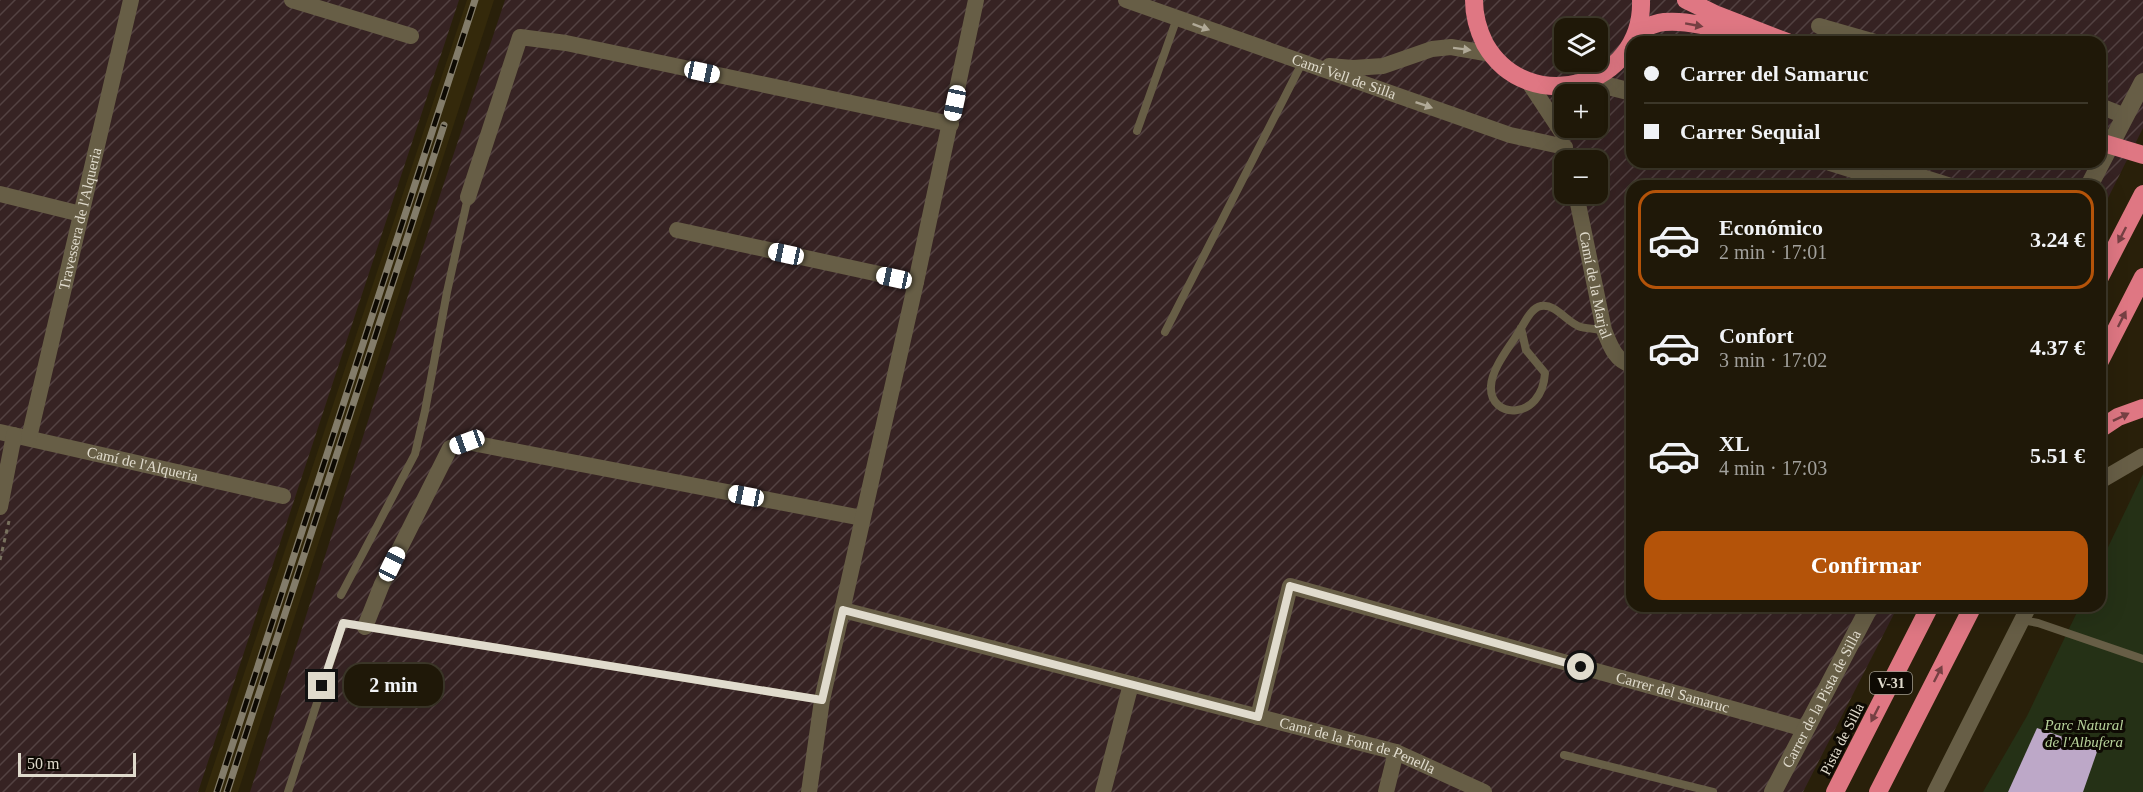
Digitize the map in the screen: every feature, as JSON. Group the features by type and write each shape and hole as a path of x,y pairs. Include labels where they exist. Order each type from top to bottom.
{"highway":[{"path":"1634,36 1641,0"},
{"path":"1686,0 1771,36"},
{"path":"1471,4 1479,34 1491,54 1508,70 1528,81 1554,87"},
{"path":"1640,36 1665,22 1684,23 1744,36"},
{"path":"1584,84 1613,66 1626,49"},
{"path":"2106,144 2143,155"},
{"path":"2106,265 2143,194"},
{"path":"2106,349 2143,278"},
{"path":"2106,425 2118,417 2143,408"},
{"name":"Pista de Silla","path":"1835,792 1927,612"},
{"name":"V-31","path":"1878,792 1970,612"}],"street":[{"name":"Travessera de l'Alqueria","path":"0,507 14,435 81,214 131,0"},
{"path":"292,0 411,36"},
{"path":"809,792 822,700 951,124 976,0"},
{"name":"Camí Vell de Silla","path":"1126,0 1510,135 1565,139"},
{"path":"1819,26 1854,36"},
{"path":"468,197 520,37 566,43 951,124"},
{"path":"1302,63 1353,68 1383,66 1432,49 1450,47 1491,54"},
{"path":"1528,81 1565,139"},
{"path":"2106,153 2143,82"},
{"path":"1608,89 1626,91"},
{"path":"2106,108 2125,116"},
{"path":"1849,168 1887,180"},
{"path":"1891,168 1929,180"},
{"path":"0,194 81,214"},
{"name":"Camí de la Marjal","path":"1577,204 1604,330 1612,351 1626,364"},
{"path":"677,230 916,282"},
{"name":"Camí de l'Alqueria","path":"14,435 283,496"},
{"path":"365,627 382,584 450,448 467,442 862,518"},
{"path":"2106,477 2143,456"},
{"name":"Carrer del Samaruc","path":"1258,717 1290,586 1805,729"},
{"name":"Camí de la Font de Penella","path":"843,610 1396,752 1484,792"},
{"name":"Carrer de la Pista de Silla","path":"1773,792 1867,612"},
{"path":"1935,792 2025,613"},
{"path":"1103,792 1131,684"},
{"path":"1386,792 1396,752"}],"lane":[{"path":"1137,131 1177,18"},
{"path":"1165,332 1302,63"},
{"path":"341,595 415,454 468,197"},
{"path":"1521,328 1526,350 1545,374 1544,385 1539,397 1528,407 1515,412 1501,407 1493,398 1491,387 1494,372 1521,328 1536,308 1543,305 1550,307 1580,327 1604,330"},
{"path":"2025,613 2038,623 2143,659"},
{"path":"288,792 343,623 822,700"},
{"path":"1564,755 1713,792"}],"shaded area":[{"path":"0,0 459,0 198,792 0,792"},
{"path":"467,0 494,0 238,792 205,792"},
{"path":"505,0 2143,0 2143,128 2106,202 2106,180 1626,180 1626,612 1895,612 1803,792 250,792 437,204"}],"green space":[{"name":"Parc Natural de l'Albufera","path":"2143,474 2143,792 1983,792 2027,716 2077,612 2106,612 2106,551"}],"building":[{"path":"2037,728 2098,749 2083,792 2008,792"}],"railway":[{"path":"217,792 475,0"},
{"path":"227,792 444,125"}],"route":[{"path":"322,686 343,623 822,700 843,610 1258,717 1290,586 1581,667"}]}
